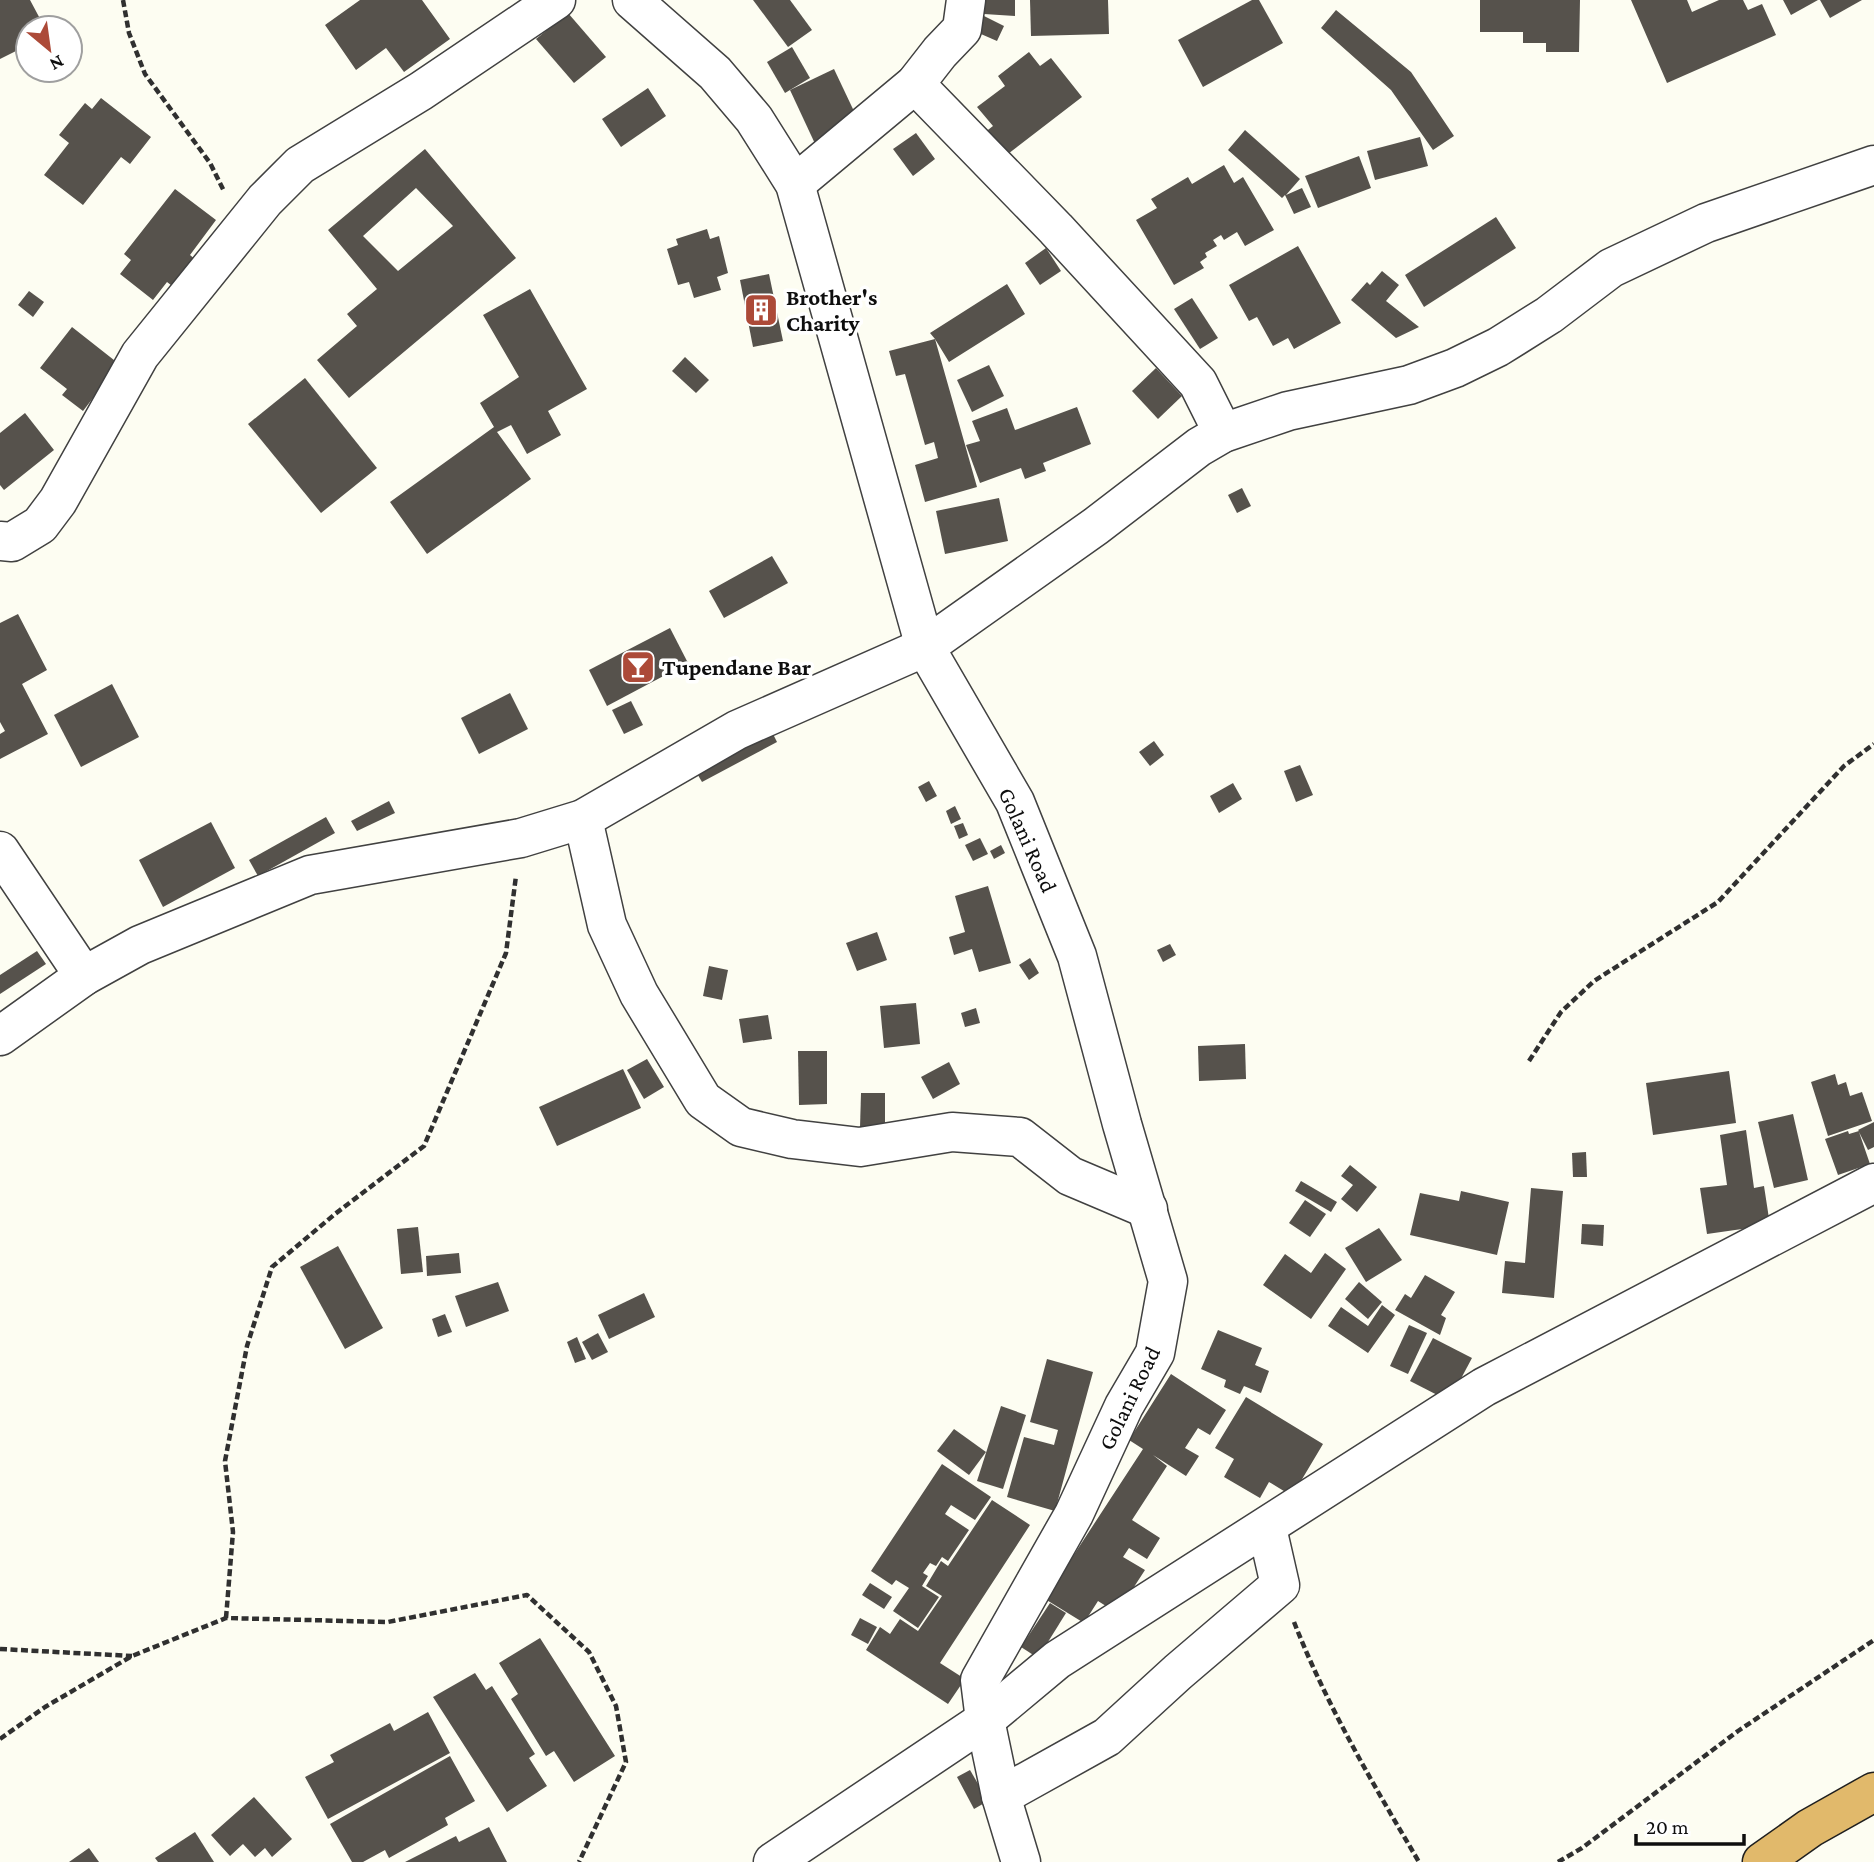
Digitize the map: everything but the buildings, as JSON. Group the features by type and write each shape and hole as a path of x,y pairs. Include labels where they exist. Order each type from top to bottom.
{"highway":[{"path":"1762,1862 1810,1828 1874,1793"}],"street":[{"path":"0,541 12,542 40,525 52,509 140,355 265,200 300,165 421,91 556,0"},
{"name":"Golani Road","path":"632,0 715,73 754,119 795,184 925,647 1015,802 1077,956 1168,1281 1155,1353 1124,1406 1074,1514 980,1680 985,1720 1001,1796 1021,1862"},
{"path":"795,184 915,84 962,29 966,0"},
{"path":"915,84 1056,229 1198,383 1223,433"},
{"path":"0,1036 84,976 140,945 310,875 521,838 583,819 737,730 925,647 1096,526 1199,447 1223,433 1289,411 1409,385 1455,368 1497,347 1549,315 1611,268 1706,223 1874,165"},
{"path":"583,819 607,925 639,994 703,1100 741,1127 792,1139 860,1147 952,1132 1020,1137 1070,1177 1147,1209"},
{"path":"0,851 84,976"},
{"path":"774,1862 985,1720 1057,1660 1484,1387 1874,1182"},
{"path":"1001,1796 1107,1737 1280,1585 1267,1528"}],"path":[{"path":"122,0 129,33 145,74 210,163 244,229"},
{"path":"1529,1061 1561,1012 1594,981 1718,902 1844,766 1874,744"},
{"path":"226,1618 233,1532 225,1461 247,1346 272,1267 335,1214 424,1146 506,953 521,838"},
{"path":"1280,1585 1312,1667 1372,1783 1419,1862"},
{"path":"0,1739 45,1707 132,1656 226,1618 388,1622 527,1595 589,1651 616,1706 625,1762 579,1862"},
{"path":"1558,1862 1582,1848 1738,1731 1874,1640"},
{"path":"0,1649 132,1656"}],"place":[{"name":"Brother's Charity","path":"761,310"},
{"name":"Tupendane Bar","path":"638,667"}]}
